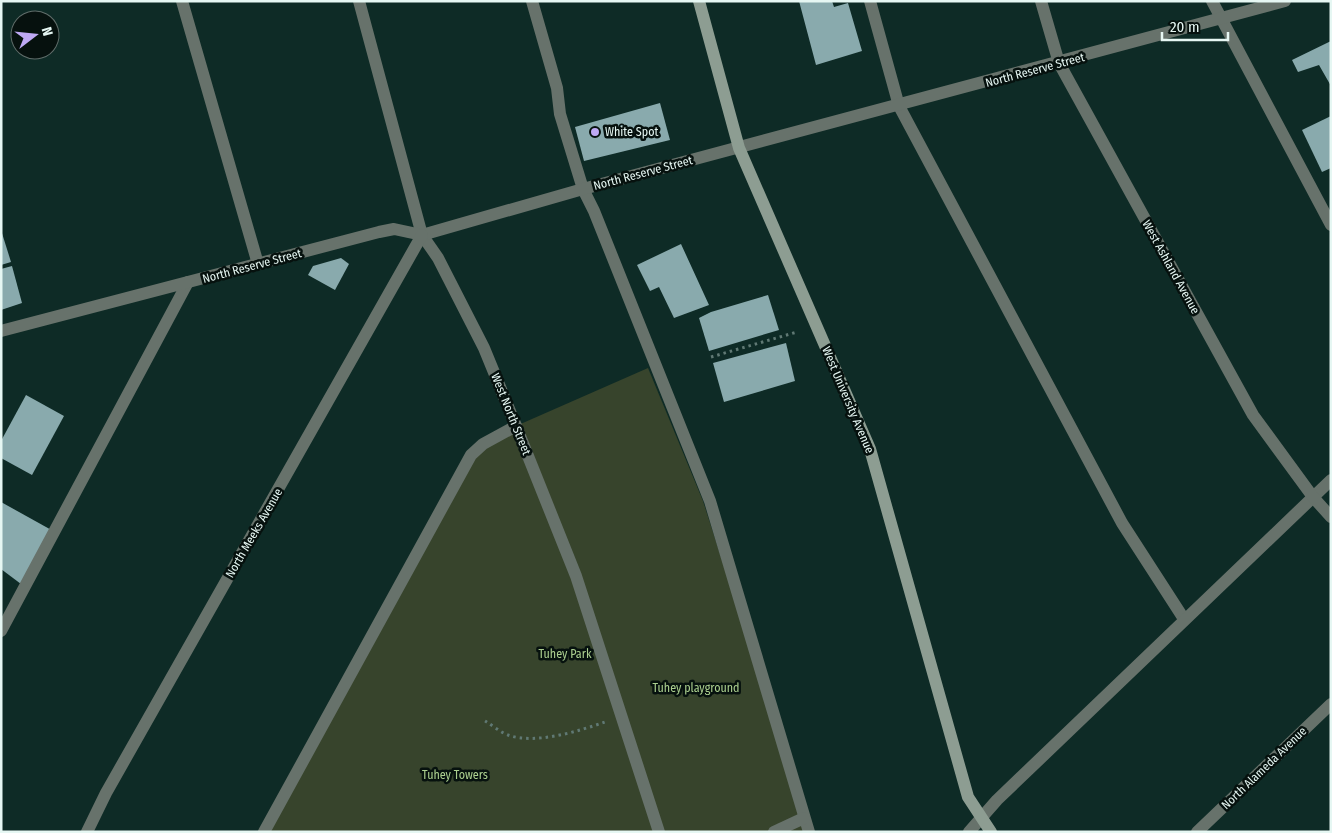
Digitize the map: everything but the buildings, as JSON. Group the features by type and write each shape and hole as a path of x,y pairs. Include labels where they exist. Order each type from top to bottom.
{"street":[{"path":"182,1 258,264"},
{"name":"West North Street","path":"359,1 422,235 438,258 484,348 576,576 659,832"},
{"path":"532,1 557,88 560,114 583,189 594,211 710,501 809,832"},
{"name":"West University Avenue","path":"699,1 739,148 870,449 968,797 991,832"},
{"path":"870,1 899,106 1122,523 1184,619"},
{"name":"West Ashland Avenue","path":"1041,1 1059,63 1253,415 1313,497 1331,517"},
{"path":"1212,1 1220,20 1331,225"},
{"name":"North Reserve Street","path":"1,331 394,229 422,235 583,189 899,106 1285,1"},
{"name":"North Meeks Avenue","path":"87,832 106,793 422,235"},
{"path":"1,631 188,282"},
{"path":"264,832 471,455 483,444 516,426"},
{"path":"969,832 997,800 1331,480"},
{"name":"North Alameda Avenue","path":"1197,832 1331,704"},
{"path":"774,832 804,818"}],"path":[{"path":"711,357 797,332"},
{"path":"484,721 509,736 540,739 588,728 620,716"}],"green space":[{"name":"Tuhey Park","path":"648,368 703,501 809,832 264,832 471,455 516,426"}],"place":[{"name":"White Spot","path":"595,132"}],"park label":[{"name":"Tuhey playground","path":"696,688"},
{"name":"Tuhey Towers","path":"455,775"}]}
